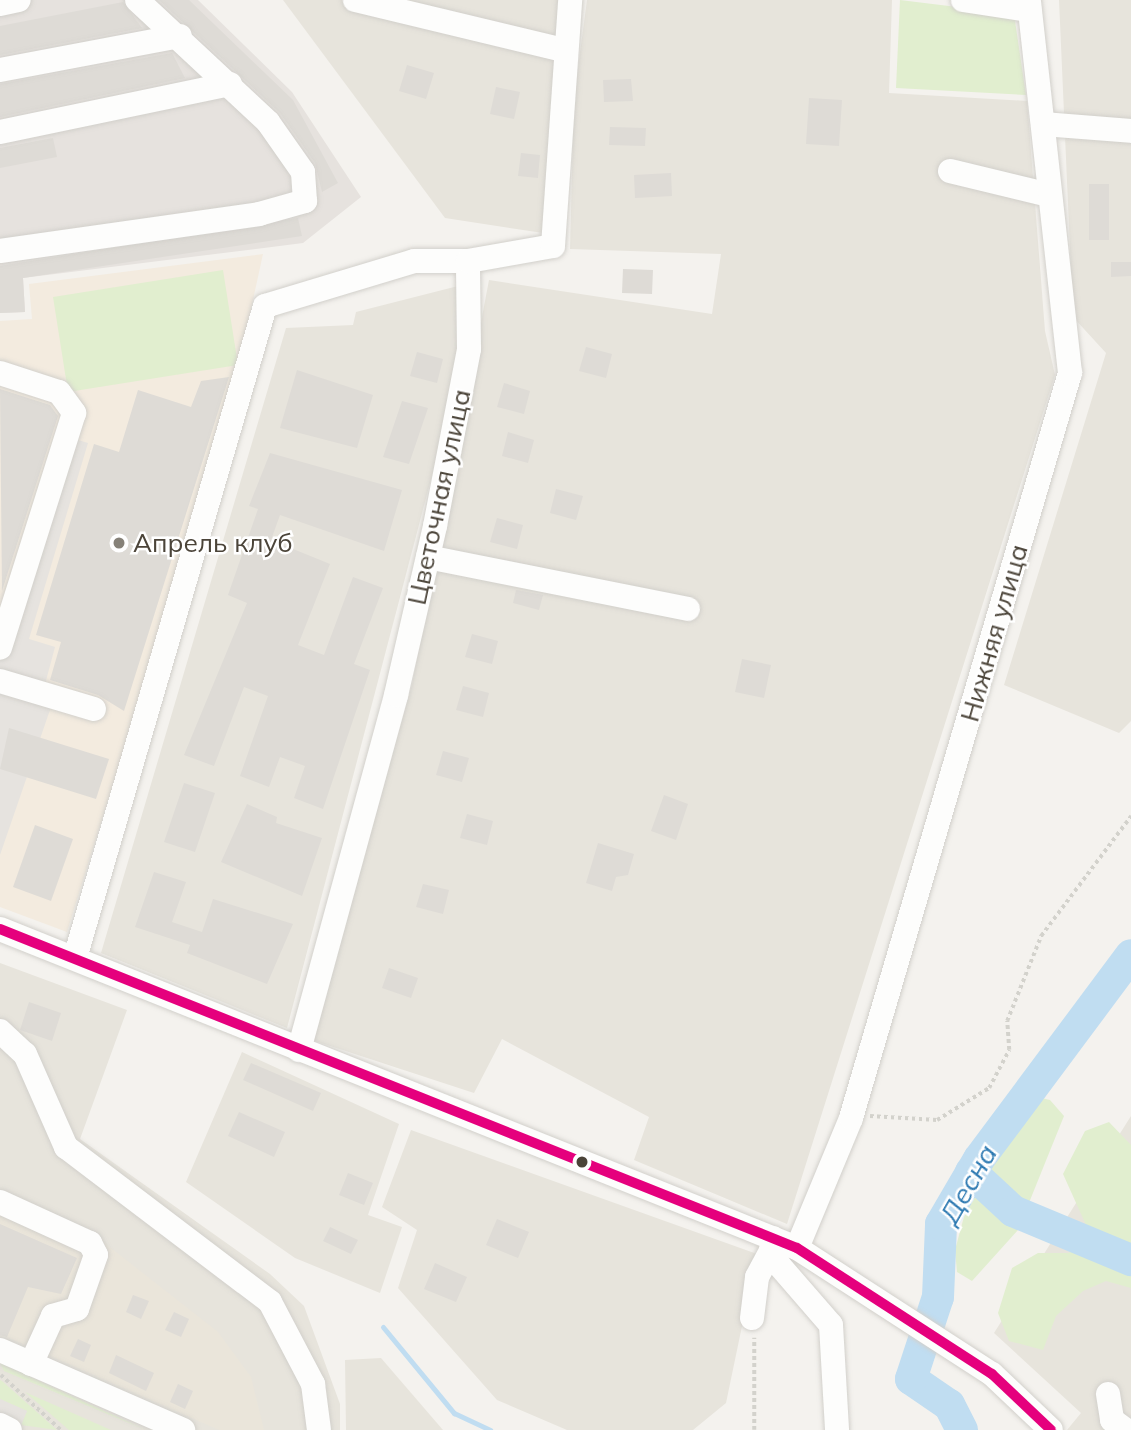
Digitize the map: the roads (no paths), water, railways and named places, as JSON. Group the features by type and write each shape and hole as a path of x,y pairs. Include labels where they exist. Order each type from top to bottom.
{"street":[{"path":"0,4 19,0"},
{"path":"0,251 259,214 305,201 303,172 230,84 180,36 137,0"},
{"path":"355,0 563,50"},
{"path":"75,958 265,306 414,261 468,261 553,246 563,50 570,0"},
{"path":"963,0 1029,5"},
{"name":"Нижняя улица","path":"797,1248 851,1118 1070,373 1029,5"},
{"path":"0,70 180,36"},
{"path":"0,132 230,84"},
{"path":"1043,124 1131,131"},
{"path":"950,171 1049,195"},
{"name":"Цветочная улица","path":"299,1051 428,557 469,349 468,261"},
{"path":"0,373 59,392 74,413 0,648"},
{"path":"428,557 688,609"},
{"path":"0,681 94,709"},
{"path":"0,929 772,1245 797,1248 887,1300 992,1374 1051,1430"},
{"path":"0,1031 25,1054 66,1147 270,1302 313,1384 319,1430"},
{"path":"0,1202 90,1243 96,1255 76,1309 53,1316 32,1364"},
{"path":"752,1318 757,1277 772,1245"},
{"path":"772,1245 831,1325 837,1430"},
{"path":"0,1350 183,1430"},
{"path":"1108,1394 1112,1420 1126,1430"},
{"path":"0,1425 10,1430"}],"waterway":[{"name":"Десна","path":"962,1430 949,1405 911,1379 938,1297 941,1224 979,1159 1131,955"},
{"path":"971,1172 1013,1211 1131,1260"},
{"path":"383,1327 454,1413 490,1430"}],"place":[{"name":"Апрель клуб","path":"119,543"}]}
